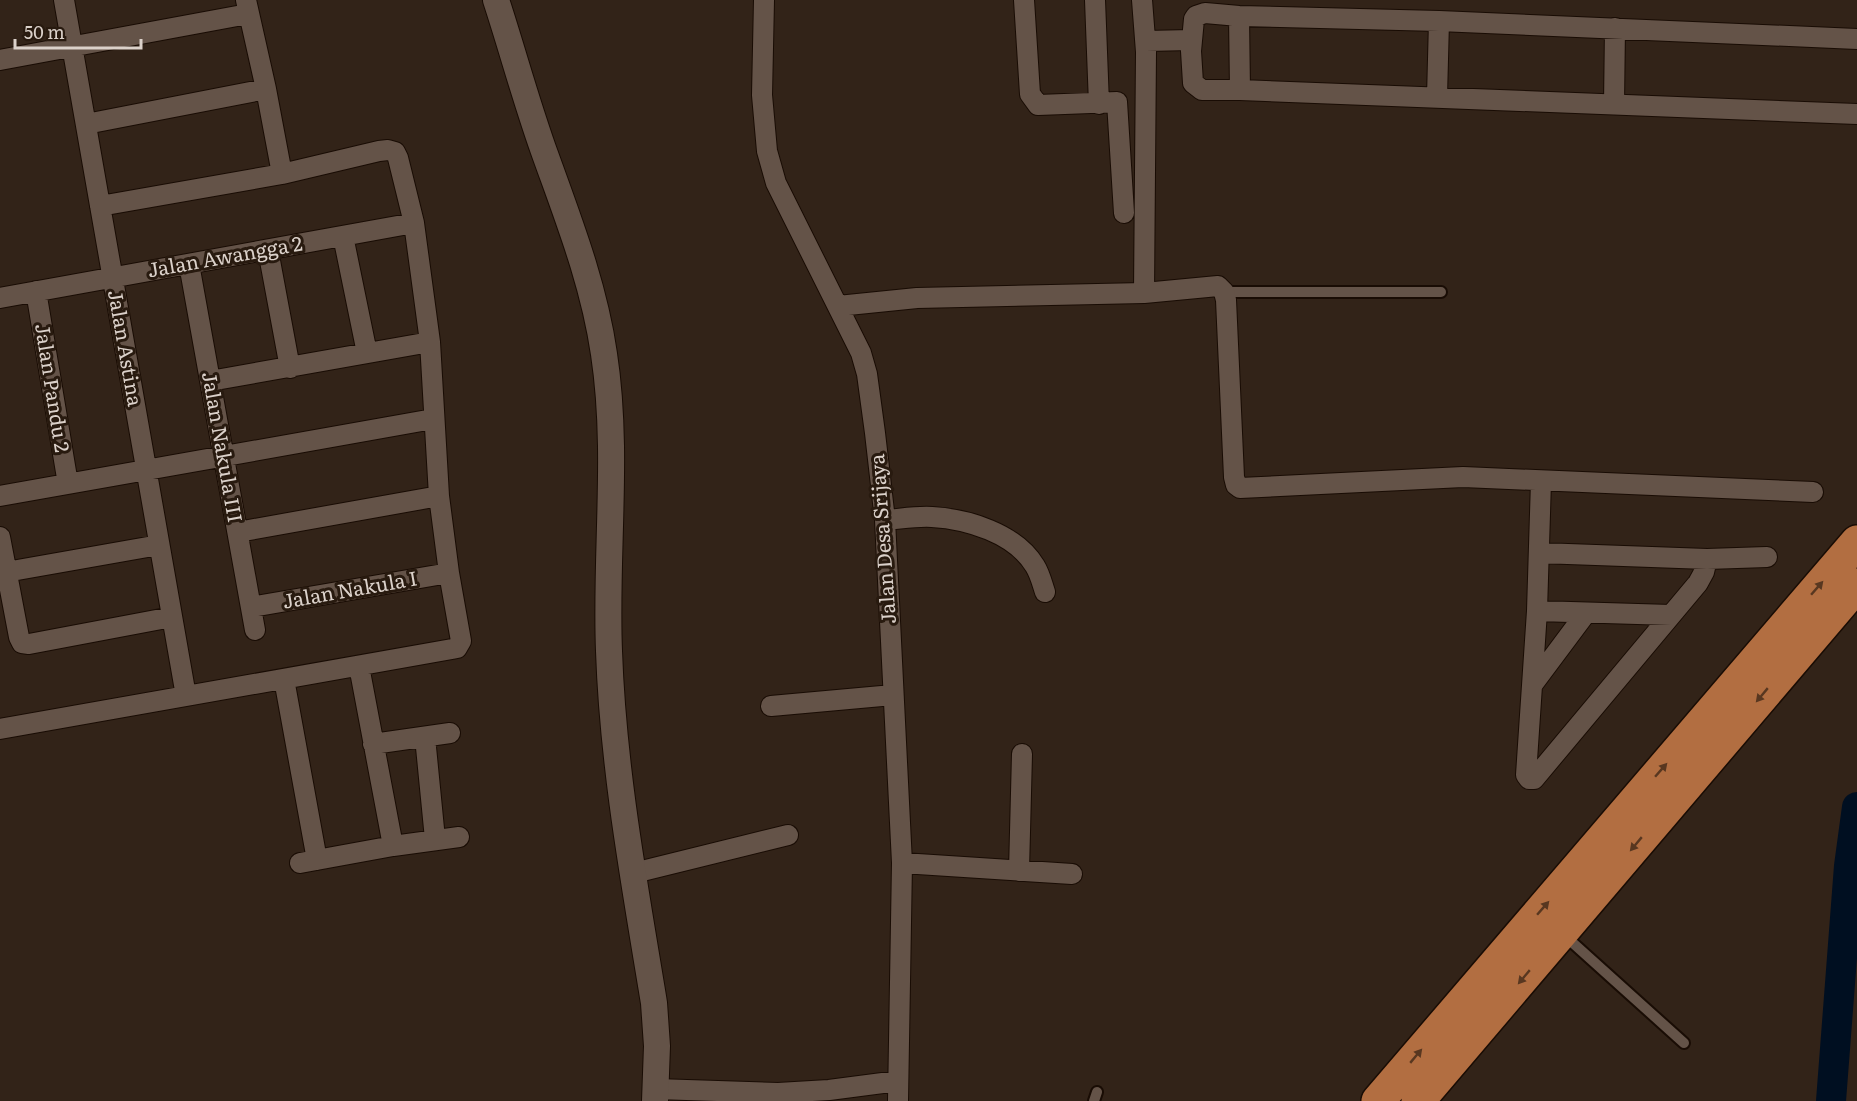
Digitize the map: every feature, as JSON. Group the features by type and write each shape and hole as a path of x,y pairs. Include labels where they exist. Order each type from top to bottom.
{"highway":[{"path":"1418,1101 1561,933 1592,873 1857,542"},
{"path":"1378,1101 1857,585"}],"street":[{"name":"Jalan Astina","path":"64,0 186,696"},
{"path":"496,0 545,156 588,280 604,356 610,450 609,650 612,715 654,1003 657,1046 656,1095 778,1093 841,1088 898,1091"},
{"name":"Jalan Desa Srijaya","path":"764,0 762,95 767,151 777,183 861,353 867,374 885,520 902,863 898,1091"},
{"path":"1024,0 1030,94 1034,101 1038,105 1117,102 1124,213"},
{"path":"1095,0 1100,104"},
{"path":"1142,0 1146,47 1144,293"},
{"path":"0,60 247,7 282,174"},
{"path":"1857,39 1205,13 1196,16 1191,46 1192,77 1197,88 1202,90 1857,114"},
{"path":"1239,16 1240,90"},
{"path":"1437,98 1439,21"},
{"path":"1614,104 1615,28"},
{"path":"1146,47 1191,46"},
{"path":"86,124 266,89"},
{"path":"0,729 359,666 452,649 460,645 439,496 430,342 414,223 395,152 379,151 282,174 100,206"},
{"name":"Jalan Awangga 2","path":"0,298 414,223"},
{"path":"343,236 367,353"},
{"path":"268,250 290,368"},
{"name":"Jalan Nakula III","path":"189,264 255,630"},
{"path":"838,306 917,298 1144,293 1218,286 1224,292 1226,300 1234,477 1240,488 1463,477 1813,492"},
{"name":"Jalan Pandu 2","path":"36,291 68,484"},
{"path":"210,381 430,342"},
{"path":"0,496 433,419"},
{"path":"1541,481 1538,611 1526,775 1529,779 1532,780 1698,583 1707,559"},
{"path":"238,532 439,496"},
{"path":"885,520 931,517 972,524 994,532 1025,554 1034,565 1045,592"},
{"path":"0,537 20,640 25,644 172,617"},
{"path":"6,572 159,545"},
{"path":"1540,553 1707,559 1767,557"},
{"name":"Jalan Nakula I","path":"251,607 449,573"},
{"path":"1538,611 1671,615"},
{"path":"1533,684 1586,613"},
{"path":"359,666 393,846"},
{"path":"284,679 308,862 435,839 459,837"},
{"path":"771,706 893,695"},
{"path":"373,744 450,733"},
{"path":"425,737 435,839"},
{"path":"1019,871 1022,754"},
{"path":"634,873 788,835"},
{"path":"902,863 1072,874"}],"lane":[{"path":"1224,292 1441,292"},
{"path":"1561,933 1684,1043"}],"waterway":[{"path":"1831,1101 1849,866 1857,807"}]}
